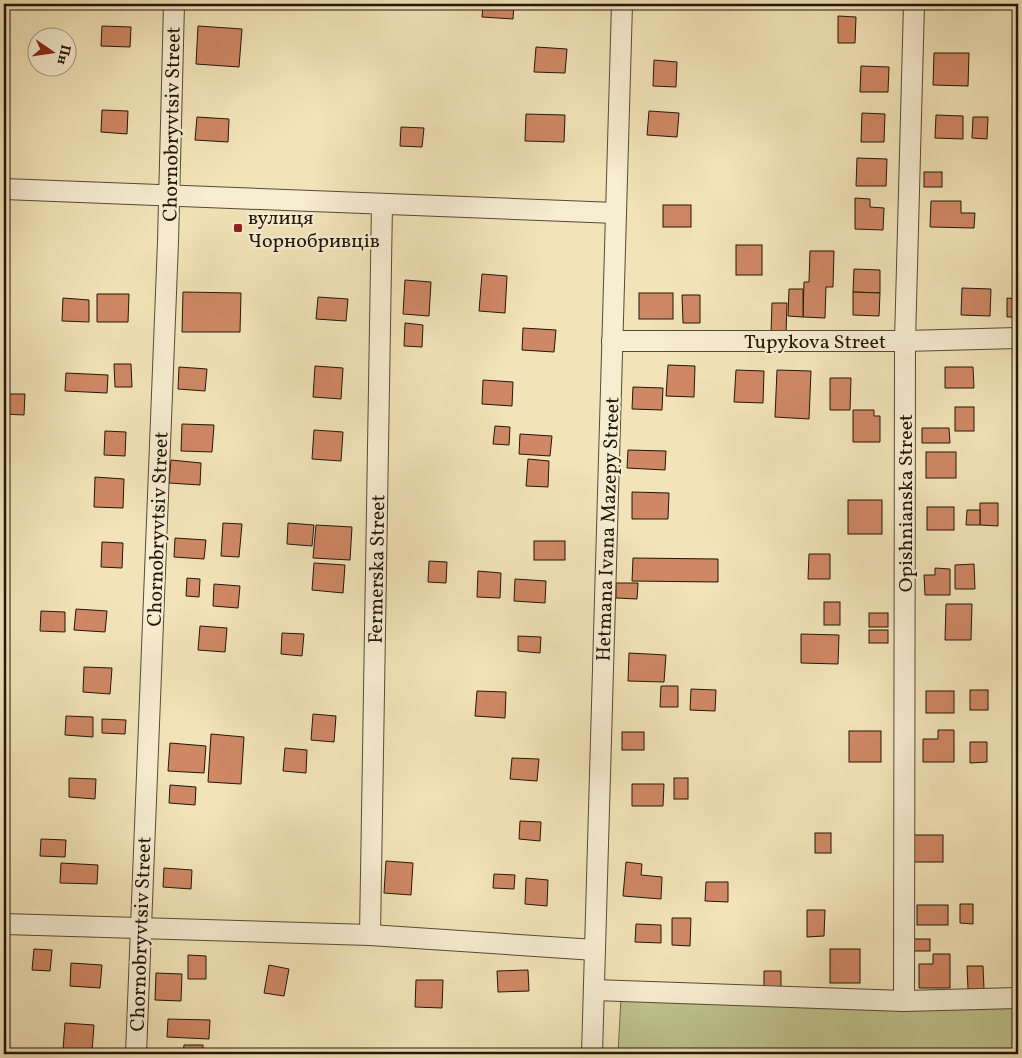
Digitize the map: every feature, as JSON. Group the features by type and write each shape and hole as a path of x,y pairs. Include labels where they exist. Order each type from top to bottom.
{"street":[{"name":"Chornobryvtsiv Street","path":"136,1054 168,242 174,4"},
{"name":"Hetmana Ivana Mazepy Street","path":"592,1054 622,4"},
{"name":"Opishnianska Street","path":"904,1001 906,341 914,4"},
{"path":"4,189 616,213"},
{"name":"Fermerska Street","path":"370,935 382,204"},
{"name":"Tupykova Street","path":"612,341 906,341 1018,338"},
{"path":"4,924 140,930 370,935 595,950"},
{"path":"594,990 904,1001 1018,998"}],"green space":[{"path":"621,997 1018,1003 1018,1054 618,1054"}],"building":[{"path":"483,4 514,4 513,19 482,17"},
{"path":"838,16 856,17 855,43 838,43"},
{"path":"102,26 131,27 130,47 101,46"},
{"path":"198,26 242,29 239,67 196,64"},
{"path":"536,47 567,49 565,73 534,72"},
{"path":"934,53 969,53 968,86 933,85"},
{"path":"654,60 677,62 676,87 653,86"},
{"path":"861,66 889,67 888,92 860,92"},
{"path":"102,110 128,111 127,134 101,132"},
{"path":"649,111 679,113 677,137 647,135"},
{"path":"862,113 885,114 884,142 861,142"},
{"path":"526,114 565,115 564,142 525,141"},
{"path":"936,115 963,116 963,139 935,138"},
{"path":"197,117 229,119 228,142 195,140"},
{"path":"973,117 988,117 987,139 972,138"},
{"path":"401,127 424,128 422,147 400,146"},
{"path":"857,158 887,159 886,186 856,186"},
{"path":"924,172 942,172 942,187 924,187"},
{"path":"855,198 870,199 870,207 884,208 883,230 855,229"},
{"path":"931,201 961,201 961,213 975,213 974,228 930,227"},
{"path":"663,205 691,205 691,227 663,227"},
{"path":"736,245 762,245 762,275 736,275"},
{"path":"810,251 834,251 833,287 826,287 825,318 803,317 804,282 809,282"},
{"path":"854,269 880,270 880,293 853,292"},
{"path":"482,274 507,276 505,313 479,311"},
{"path":"405,280 431,282 429,316 403,314"},
{"path":"962,288 991,289 990,316 961,315"},
{"path":"789,289 803,289 803,317 788,316"},
{"path":"183,292 241,293 240,332 182,332"},
{"path":"853,292 880,293 879,316 853,315"},
{"path":"639,293 673,293 673,319 639,319"},
{"path":"97,294 129,294 128,322 97,322"},
{"path":"682,295 700,295 700,323 683,323"},
{"path":"318,297 348,299 346,321 316,319"},
{"path":"63,298 89,300 89,322 62,321"},
{"path":"1007,298 1018,299 1018,317 1007,317"},
{"path":"772,303 787,303 786,334 771,334"},
{"path":"405,323 423,325 422,347 404,346"},
{"path":"523,328 556,330 554,352 522,350"},
{"path":"114,364 131,364 132,387 115,387"},
{"path":"668,365 695,366 694,397 666,396"},
{"path":"315,366 343,368 341,399 313,397"},
{"path":"179,367 207,369 205,391 178,389"},
{"path":"945,367 973,367 974,388 945,388"},
{"path":"736,370 764,371 763,403 734,402"},
{"path":"777,370 811,371 809,419 775,417"},
{"path":"66,373 108,375 107,393 65,391"},
{"path":"830,378 851,378 850,410 830,410"},
{"path":"483,380 513,382 512,406 482,404"},
{"path":"633,387 663,388 662,410 632,409"},
{"path":"4,394 25,394 24,415 4,414"},
{"path":"1014,396 1018,396 1018,425 1013,425"},
{"path":"955,407 974,407 974,431 955,431"},
{"path":"853,410 874,410 874,416 880,416 880,442 853,442"},
{"path":"182,424 214,425 212,452 181,451"},
{"path":"495,426 510,427 509,445 493,444"},
{"path":"922,428 949,428 950,443 922,443"},
{"path":"314,430 343,432 341,461 312,459"},
{"path":"105,431 126,432 125,456 104,455"},
{"path":"520,434 552,436 550,456 519,454"},
{"path":"628,450 666,451 665,470 627,468"},
{"path":"926,452 956,452 956,478 926,478"},
{"path":"528,459 549,461 548,487 526,486"},
{"path":"171,460 201,463 200,485 169,483"},
{"path":"95,477 124,479 123,508 94,507"},
{"path":"632,492 669,493 668,519 632,519"},
{"path":"848,500 882,500 882,534 848,534"},
{"path":"980,503 998,503 998,526 980,525"},
{"path":"927,507 954,507 954,530 927,530"},
{"path":"967,510 980,510 980,525 966,525"},
{"path":"223,523 242,524 239,557 221,556"},
{"path":"288,523 314,525 312,546 287,544"},
{"path":"316,525 352,527 350,560 313,558"},
{"path":"175,538 206,540 204,559 174,557"},
{"path":"534,541 565,541 565,560 534,560"},
{"path":"102,542 123,543 122,568 101,567"},
{"path":"809,554 830,554 830,579 808,579"},
{"path":"633,558 718,559 718,582 632,581"},
{"path":"429,561 447,562 446,583 428,582"},
{"path":"314,563 345,565 343,593 312,590"},
{"path":"974,564 975,589 955,589 955,565"},
{"path":"935,568 950,569 950,595 925,595 924,575 935,575"},
{"path":"478,571 501,573 500,598 477,597"},
{"path":"187,578 200,579 199,597 186,596"},
{"path":"515,579 546,581 545,603 514,601"},
{"path":"616,583 638,583 637,599 616,598"},
{"path":"214,584 240,586 238,608 213,606"},
{"path":"824,602 840,602 840,625 824,625"},
{"path":"946,604 972,604 971,640 945,640"},
{"path":"76,609 107,611 105,632 74,630"},
{"path":"41,611 65,612 65,632 40,631"},
{"path":"869,613 888,613 888,627 869,627"},
{"path":"200,626 227,628 225,652 198,650"},
{"path":"869,630 888,630 888,643 869,643"},
{"path":"282,633 304,634 302,656 281,654"},
{"path":"801,634 839,635 838,664 801,663"},
{"path":"518,636 541,637 540,653 518,651"},
{"path":"629,653 666,655 664,682 628,681"},
{"path":"84,667 112,668 110,694 83,692"},
{"path":"661,686 678,686 678,707 660,707"},
{"path":"691,689 716,690 715,711 690,710"},
{"path":"970,690 988,690 988,710 970,710"},
{"path":"477,691 506,692 505,718 475,716"},
{"path":"926,691 954,691 954,713 926,713"},
{"path":"313,714 336,716 334,742 311,740"},
{"path":"66,716 93,717 93,737 65,735"},
{"path":"102,719 126,720 125,734 102,733"},
{"path":"938,730 954,730 954,762 923,762 923,739 938,739"},
{"path":"849,731 881,731 881,762 849,762"},
{"path":"622,732 644,732 644,750 622,750"},
{"path":"211,734 244,737 241,784 208,782"},
{"path":"970,742 987,742 987,762 970,763"},
{"path":"170,743 206,746 204,773 168,771"},
{"path":"285,748 307,750 306,773 283,771"},
{"path":"512,758 539,759 537,781 510,779"},
{"path":"69,778 96,779 95,799 69,797"},
{"path":"674,778 688,778 688,799 674,799"},
{"path":"632,784 664,784 663,806 632,806"},
{"path":"170,785 196,787 195,805 169,803"},
{"path":"520,821 541,822 540,841 519,839"},
{"path":"815,833 831,833 831,853 815,853"},
{"path":"911,835 943,835 943,862 911,862"},
{"path":"41,839 66,840 65,857 40,856"},
{"path":"386,861 413,863 411,895 384,893"},
{"path":"626,862 642,864 641,875 662,877 661,899 623,896"},
{"path":"61,863 98,865 97,884 60,883"},
{"path":"164,868 192,870 191,889 163,887"},
{"path":"494,874 515,875 514,889 493,888"},
{"path":"526,878 548,880 547,906 525,904"},
{"path":"706,882 728,882 728,902 705,901"},
{"path":"960,904 973,904 973,924 960,923"},
{"path":"917,905 948,905 948,925 917,925"},
{"path":"807,910 825,910 824,936 807,937"},
{"path":"672,918 691,918 690,946 672,945"},
{"path":"636,924 661,925 661,943 635,942"},
{"path":"911,939 930,939 930,951 911,951"},
{"path":"34,949 52,950 50,971 32,970"},
{"path":"830,949 860,949 860,983 830,983"},
{"path":"933,954 950,954 950,988 919,988 919,964 933,964"},
{"path":"188,955 206,956 206,979 188,979"},
{"path":"71,963 102,965 100,988 70,986"},
{"path":"269,965 289,969 284,996 264,993"},
{"path":"967,966 983,966 984,989 968,989"},
{"path":"528,970 529,991 498,992 497,971"},
{"path":"764,971 781,971 781,991 764,992"},
{"path":"156,973 182,974 181,1001 155,1000"},
{"path":"416,980 443,980 442,1008 415,1007"},
{"path":"168,1019 210,1020 209,1039 167,1037"},
{"path":"65,1023 94,1025 92,1052 63,1050"},
{"path":"184,1045 203,1045 203,1054 183,1054"}],"place":[{"name":"вулиця Чорнобривців","path":"238,228"}]}
